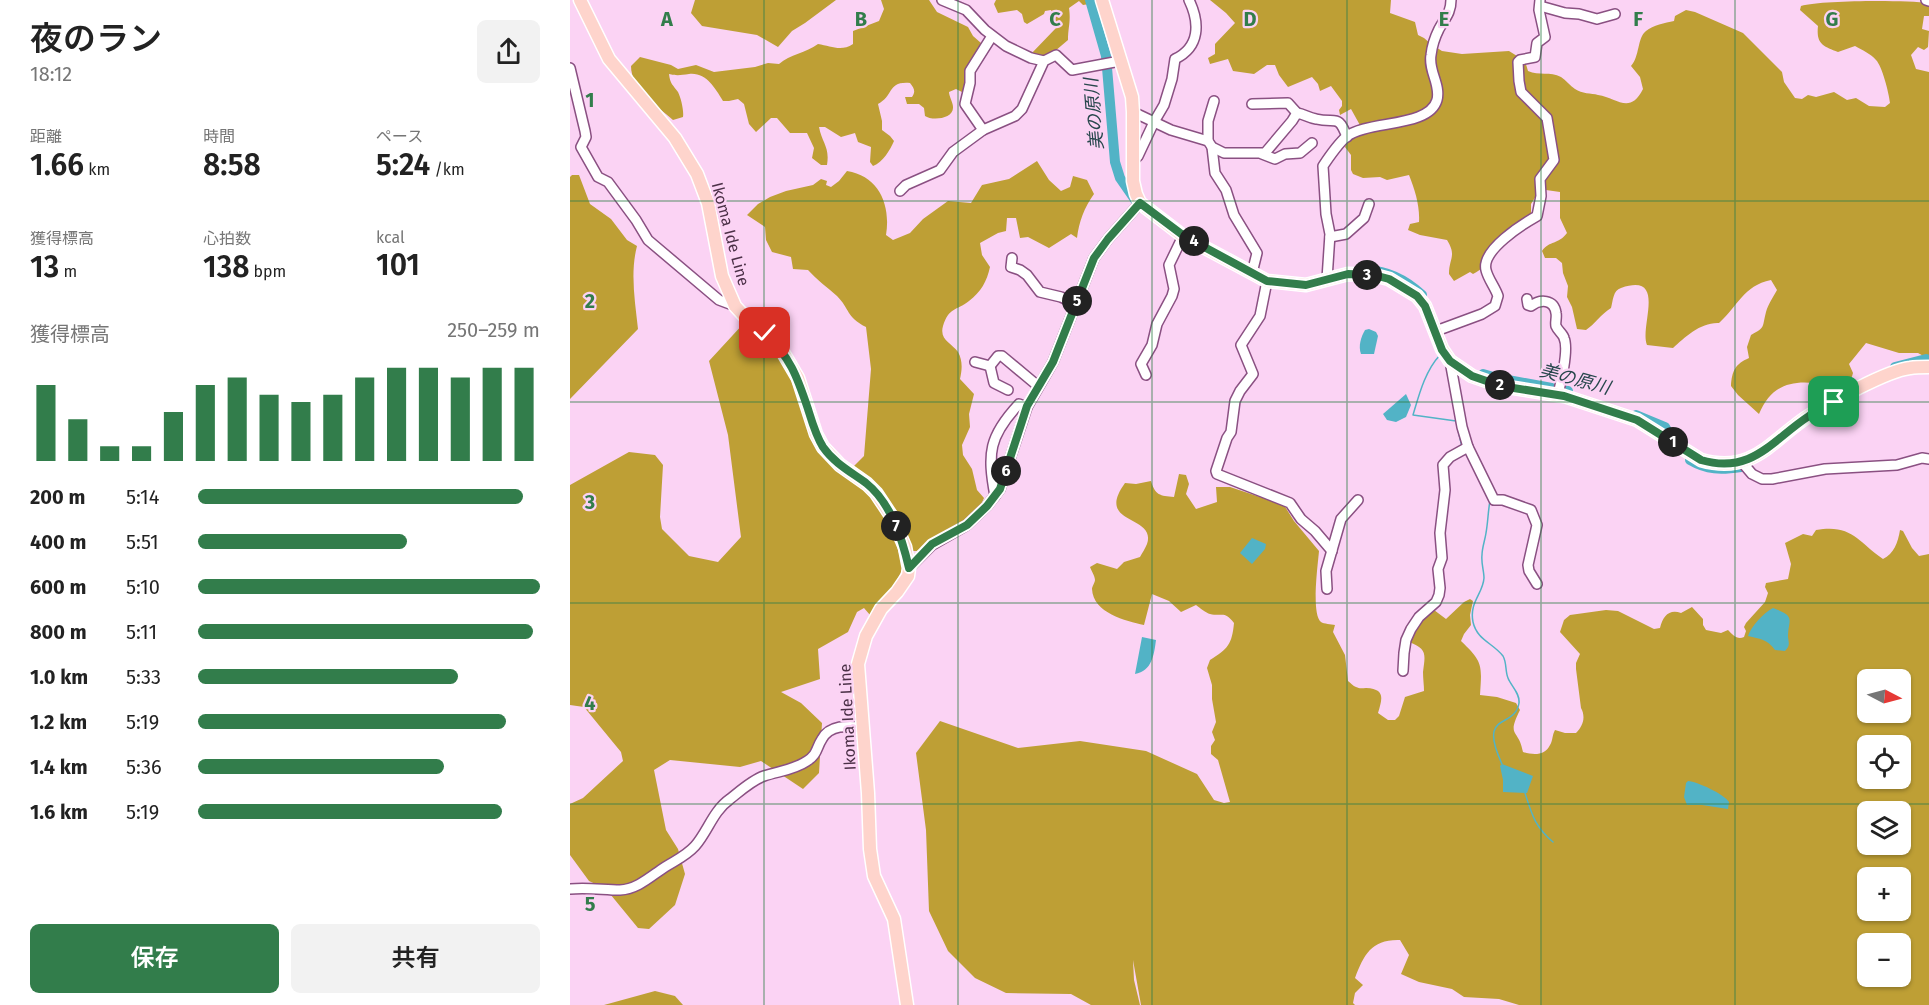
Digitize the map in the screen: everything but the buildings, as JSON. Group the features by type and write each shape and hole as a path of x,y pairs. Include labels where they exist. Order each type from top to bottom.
{"main road":[{"name":"Ikoma Ide Line","path":"580,0 609,58 675,138 697,174 708,202 722,276 735,306 781,349 798,378 816,434 826,452 867,484 885,504 905,547 909,568 908,576 881,609 866,636 858,664 870,849 874,876 894,919 907,1005"},
{"path":"1102,0 1116,62 1132,97 1132,162 1138,205 1184,236 1267,281 1306,285 1348,274 1374,275 1389,279 1417,296 1425,306 1442,350 1450,361 1472,376 1501,386 1558,394 1637,420 1701,460 1726,464 1741,461 1766,450 1810,415 1894,371 1929,367"}],"street":[{"path":"942,0 966,10 992,36 1006,46 1044,61"},
{"path":"1132,162 1169,94 1174,59 1188,51 1195,38 1195,19 1189,0"},
{"path":"1327,279 1330,237 1323,166 1347,137 1367,128 1419,117 1430,112 1435,105 1438,88 1430,64 1431,56 1435,39 1449,15 1451,0"},
{"path":"1436,331 1482,314 1495,306 1498,296 1485,262 1510,233 1537,216 1541,196 1540,179 1554,160 1547,118 1523,94 1518,72 1520,60 1535,57 1537,43 1545,37 1540,17 1540,3 1565,13 1597,19 1615,14"},
{"path":"983,130 965,104 970,71 992,36"},
{"path":"900,191 906,185 940,170 953,152 983,130 1015,116 1022,109 1044,61 1056,55 1072,70 1116,62"},
{"path":"570,68 586,137 581,147 598,177 608,182 648,240 719,300 735,306"},
{"path":"1214,101 1208,121 1215,173 1226,190 1234,215 1257,253 1252,273"},
{"path":"1252,105 1288,103 1297,113 1314,119 1336,119 1341,123 1347,137"},
{"path":"1133,112 1210,144 1228,154 1262,154 1275,159 1285,154 1300,153 1312,143"},
{"path":"1262,154 1266,153 1297,113"},
{"path":"1330,237 1346,234 1364,218 1369,204"},
{"path":"909,568 932,544 967,525 995,496 1004,479 1027,406 1053,362 1094,258 1138,205"},
{"path":"1146,375 1141,364 1152,345 1156,324 1172,296 1174,289 1169,265 1184,236"},
{"path":"1012,258 1011,267 1027,275 1040,292 1076,304"},
{"path":"1267,281 1260,316 1241,345 1253,374 1235,401 1231,432 1216,471 1217,474 1290,503 1300,519 1315,531 1332,551"},
{"path":"1527,299 1528,305 1531,306 1542,301 1551,303 1556,310 1556,326 1566,340 1558,394"},
{"path":"990,366 998,356 1002,356 1038,386"},
{"path":"1450,361 1468,447 1494,500 1503,500 1531,510 1537,525 1528,565 1537,584"},
{"path":"975,362 990,366"},
{"path":"990,366 994,383 1008,390"},
{"path":"995,496 990,456 998,430 1019,404 1027,406"},
{"path":"1404,671 1404,653 1411,629 1419,617 1436,602 1439,595 1438,569 1442,558 1440,533 1445,490 1443,465 1450,457 1468,447"},
{"path":"1741,461 1752,474 1762,479 1772,479 1824,469 1897,465 1922,458 1929,459"},
{"path":"1327,589 1326,571 1341,519 1358,500"},
{"path":"570,889 622,890 641,884 685,856 697,844 719,808 760,778 787,771 806,762 814,755 822,739 830,730 840,726 863,727"}],"shaded area":[{"path":"695,0 836,0 792,31 778,47 757,35 702,26 691,13"},
{"path":"881,0 929,0 937,12 968,27 981,43 981,50 966,89 962,92 956,89 949,92 953,107 950,114 937,119 928,118 925,116 924,108 919,104 907,104 905,97 912,97 914,93 910,83 898,84 878,104 882,130 894,141 883,159 873,166 870,162 871,147 858,142 855,133 841,137 825,127 819,127 827,149 827,165 821,165 812,158 814,148 807,133 790,133 777,118 771,118 756,132 749,124 744,104 738,99 723,101 705,78 695,74 669,74 678,92 683,111 683,117 673,120 640,90 632,74 631,66 640,57 678,69 696,65 714,72 755,67 768,63 779,64 818,44 844,48 853,44 853,31 879,21 884,9"},
{"path":"996,0 1088,0 1089,4 1083,5 1079,1 1069,8 1068,40 1048,57 1030,55 1056,28 1051,10 1045,11 1044,14 1027,24 1017,10 998,13 994,4"},
{"path":"1210,0 1391,0 1390,13 1415,22 1418,35 1442,51 1462,54 1509,51 1525,61 1528,71 1557,75 1581,92 1623,103 1633,101 1643,89 1640,77 1631,66 1643,34 1652,27 1674,21 1675,16 1686,10 1743,33 1782,72 1784,82 1795,98 1802,99 1808,95 1816,97 1834,92 1847,100 1856,98 1869,106 1885,107 1890,103 1887,87 1876,60 1855,46 1838,52 1822,44 1818,37 1818,26 1800,10 1801,6 1864,1 1929,3 1929,16 1924,16 1922,29 1929,31 1928,47 1924,50 1918,47 1911,55 1916,69 1929,72 1929,359 1918,353 1899,353 1866,343 1849,364 1853,373 1843,387 1833,389 1818,383 1805,382 1788,385 1768,398 1759,414 1731,386 1735,369 1749,358 1747,347 1751,335 1763,326 1767,309 1777,290 1771,280 1747,292 1719,323 1700,328 1673,348 1647,345 1648,294 1644,288 1635,285 1618,289 1611,308 1586,330 1577,329 1567,297 1568,286 1562,263 1556,258 1545,258 1542,251 1567,233 1560,218 1560,192 1546,190 1536,196 1531,204 1531,213 1514,228 1485,265 1473,274 1470,272 1454,281 1449,274 1452,254 1447,240 1420,235 1408,230 1410,224 1419,222 1417,198 1409,175 1387,180 1380,177 1363,178 1353,174 1351,155 1345,147 1348,139 1361,127 1351,109 1340,115 1342,101 1331,86 1320,91 1312,77 1288,87 1275,65 1267,65 1254,74 1233,71 1228,59 1210,64 1208,58 1215,54 1215,44 1235,23"},
{"path":"1037,161 1049,180 1061,191 1070,187 1073,176 1087,180 1094,194 1082,215 1077,238 1071,234 1049,248 1028,237 1020,238 1016,218 1007,218 1006,231 980,243 982,255 990,267 983,286 969,301 950,312 942,331 944,338 960,355 962,366 960,379 974,394 969,414 970,427 962,445 963,455 972,469 977,490 984,498 980,506 955,528 917,551 910,551 894,585 877,608 870,615 864,608 857,612 848,632 818,649 820,679 781,692 801,703 822,723 819,773 803,789 761,761 740,767 670,760 654,770 666,830 678,849 685,874 675,905 649,929 638,928 606,889 589,881 570,855 570,804 583,798 623,761 621,752 584,707 570,705 570,485 629,452 655,455 663,465 660,517 662,529 689,556 718,562 741,537 728,435 709,361 744,323 782,357 805,408 820,451 834,468 848,472 864,456 871,369 866,327 855,320 837,296 808,270 793,269 791,257 772,252 766,240 765,227 747,215 758,204 770,197 813,185 821,179 827,181 826,185 831,187 847,171 858,174 875,186 887,213 886,235 893,240 910,233 923,219 948,201 971,203 982,185 1009,179"},
{"path":"579,175 590,204 611,219 627,240 637,246 633,277 638,329 570,399 570,177"},
{"path":"1179,474 1186,475 1189,484 1186,494 1196,509 1217,502 1216,487 1230,487 1284,505 1319,551 1316,609 1322,623 1335,625 1333,632 1345,655 1348,681 1357,688 1377,690 1381,696 1378,713 1388,720 1395,720 1399,716 1405,697 1424,691 1424,653 1419,647 1409,642 1420,624 1434,610 1446,619 1464,602 1470,599 1473,601 1470,615 1471,625 1461,641 1474,654 1480,665 1480,695 1516,703 1520,710 1514,725 1515,732 1523,752 1535,754 1548,749 1555,730 1576,733 1583,721 1576,669 1580,654 1560,632 1564,620 1570,615 1606,610 1618,611 1654,629 1660,628 1665,617 1670,613 1681,613 1692,607 1703,619 1706,630 1721,633 1728,630 1742,638 1746,631 1744,627 1746,623 1765,602 1768,593 1766,583 1788,579 1791,564 1785,543 1803,534 1812,536 1816,530 1838,529 1853,535 1883,559 1893,551 1900,530 1903,531 1919,556 1929,554 1929,1005 1519,1005 1499,999 1464,997 1452,989 1419,982 1401,974 1409,955 1400,940 1382,942 1366,955 1355,978 1363,985 1355,993 1353,1003 1355,1005 1141,1005 1133,960 1134,980 1140,1005 1091,1005 1071,994 1006,993 975,978 948,951 929,911 926,830 916,753 940,721 1018,748 1080,741 1146,751 1197,774 1214,800 1230,802 1218,760 1211,754 1211,746 1215,740 1212,732 1216,722 1212,685 1207,668 1210,660 1228,645 1234,623 1225,615 1208,613 1196,605 1181,612 1169,601 1152,594 1144,625 1120,618 1104,610 1094,597 1092,589 1095,580 1090,567 1097,563 1117,569 1124,562 1140,557 1147,544 1148,535 1143,528 1121,513 1117,506 1117,497 1125,483 1136,484 1151,481 1154,489 1165,496 1174,497"},
{"path":"655,991 675,996 683,1005 604,1005"}],"water":[{"path":"1365,330 1376,332 1378,336 1374,354 1361,354 1361,339"},
{"path":"1406,394 1411,405 1406,417 1396,422 1387,420 1383,414"},
{"path":"1252,538 1266,544 1265,549 1252,564 1240,553"},
{"path":"1773,608 1790,619 1789,645 1785,651 1775,650 1766,642 1748,636 1758,620"},
{"path":"1142,637 1156,640 1154,651 1149,666 1135,674"},
{"path":"1502,764 1533,776 1527,793 1503,792 1500,766"},
{"path":"1688,781 1722,795 1729,802 1728,809 1687,805 1684,797"}],"waterway":[{"name":"美の原川","path":"1090,0 1106,56 1115,162 1120,178 1138,204"},
{"name":"美の原川","path":"1367,270 1397,277 1422,295"},
{"path":"1440,355 1426,376 1413,415 1456,421 1462,447"},
{"name":"美の原川","path":"1895,367 1929,360"},
{"name":"美の原川","path":"1483,374 1568,391"},
{"name":"美の原川","path":"1636,415 1665,427 1669,434"},
{"name":"美の原川","path":"1690,460 1702,466 1714,468 1741,467"},
{"path":"1490,501 1482,552 1484,578 1472,615 1478,633 1503,656 1508,678 1519,699 1516,711 1495,728 1495,747 1502,764"},
{"path":"1525,793 1535,820 1553,842"}],"route":[{"path":"765,333 781,349 791,364 798,378 816,434 823,447 840,465 867,484 885,504 905,547 909,568 932,544 967,525 987,506 1000,489 1027,406 1053,362 1094,258 1140,203 1184,236 1267,281 1306,285 1348,274 1374,275 1389,279 1417,296 1425,306 1442,350 1450,361 1472,376 1501,386 1554,393 1637,420 1701,460 1726,464 1753,457 1766,450 1810,415 1834,402"}]}
